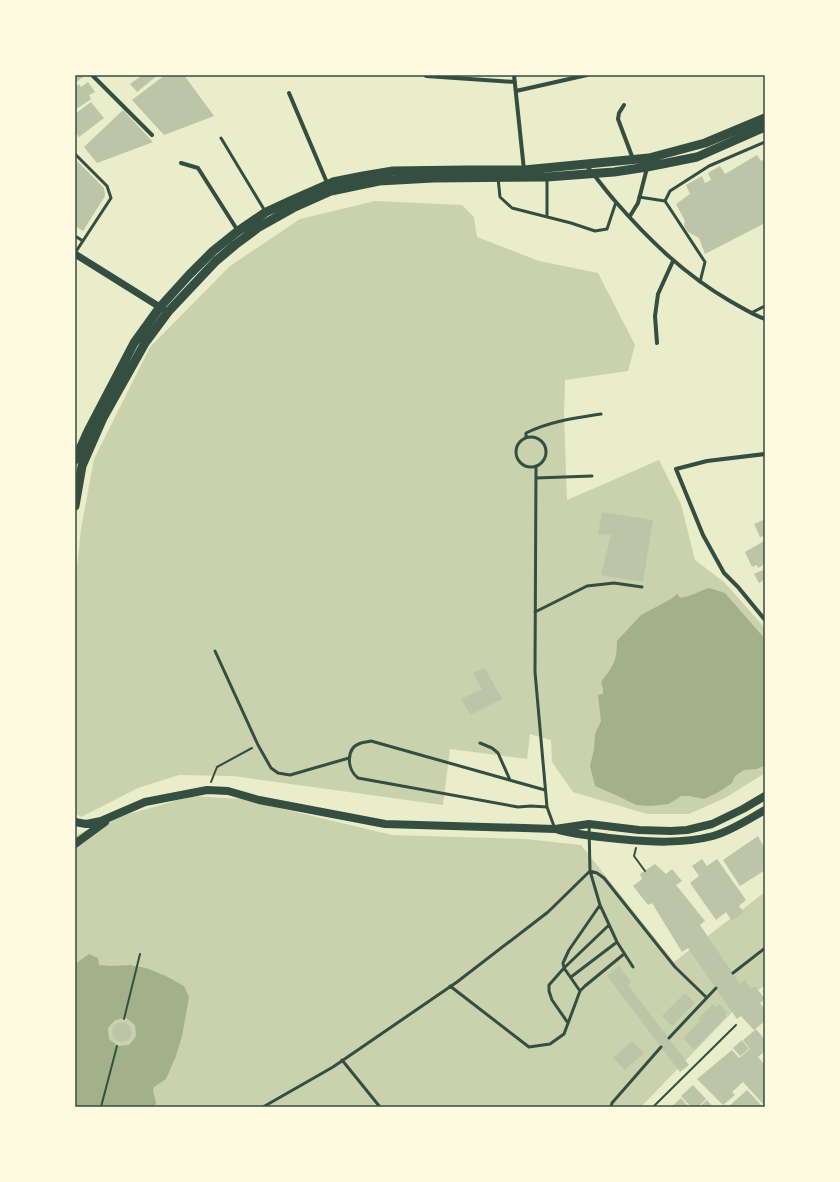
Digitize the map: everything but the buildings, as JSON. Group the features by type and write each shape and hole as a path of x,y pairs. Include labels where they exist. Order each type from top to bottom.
{"main road":[{"path":"75,460 88,430 134,343 160,307 213,251 268,216 329,188 363,176 393,171 466,170 498,174 594,174 648,163 764,123"},
{"path":"547,173 586,165 635,165"},
{"path":"75,506 82,466 103,418 145,343 168,312 240,235"},
{"path":"75,822 86,824 109,818 145,802 207,790 228,791 259,800 385,824 555,829 590,836 665,843 689,841 715,835 737,826 765,810"},
{"path":"555,829 589,824 654,831 687,830 712,824 743,809 765,796"},
{"path":"75,844 109,818"},
{"path":"687,830 689,841"}],"street":[{"path":"92,75 152,135"},
{"path":"514,75 523,174"},
{"path":"516,91 587,75"},
{"path":"426,76 515,82"},
{"path":"289,93 329,188"},
{"path":"624,106 619,113 618,119 635,165"},
{"path":"630,216 639,197 648,163"},
{"path":"181,164 198,168 240,235"},
{"path":"586,165 616,202 646,235 673,261 700,282 751,313 765,319"},
{"path":"75,254 168,312"},
{"path":"657,343 655,316 658,294 673,261"},
{"path":"765,454 707,461 676,469 703,535 724,573 738,587 765,620"}],"lane":[{"path":"222,138 268,216"},
{"path":"665,201 670,191 709,166 765,142"},
{"path":"75,154 107,186 111,198 75,254"},
{"path":"547,173 547,217"},
{"path":"498,174 500,197 512,208 595,230 607,229 616,202"},
{"path":"639,197 665,201 705,262 700,282"},
{"path":"75,236 83,241"},
{"path":"751,313 765,306"},
{"path":"526,437 526,433 539,427 562,421 602,414"},
{"path":"526,437 536,437 544,442 546,447 546,456 540,464 536,466 531,467 522,464 516,456 516,447 522,439 526,437"},
{"path":"536,466 535,672 547,807 555,829"},
{"path":"536,478 592,476"},
{"path":"535,612 587,586 614,583 642,587"},
{"path":"215,651 258,745 272,768 278,773 283,775 301,773 349,758"},
{"path":"545,790 371,742 360,743 354,747 349,758 351,770 358,778 518,807 547,807"},
{"path":"480,743 492,748 498,753 510,780"},
{"path":"589,824 590,871 600,905 617,942 633,967"},
{"path":"262,1107 282,1097 342,1060 450,986 548,912 590,871"},
{"path":"590,871 597,873 604,878 675,967 706,997"},
{"path":"580,991 564,968 564,958 600,905"},
{"path":"568,1023 552,1000 549,985 564,968 609,925"},
{"path":"571,977 617,942"},
{"path":"733,973 765,948"},
{"path":"450,986 529,1047 550,1044 564,1034 580,991 584,986 624,954"},
{"path":"669,1038 716,988"},
{"path":"611,1107 612,1103 661,1047"},
{"path":"342,1060 380,1107"}],"path":[{"path":"207,790 218,767 258,745"},
{"path":"124,1019 140,954"},
{"path":"653,1107 736,1025"},
{"path":"101,1107 117,1046"}],"shaded area":[{"path":"375,201 462,205 474,217 477,237 539,261 598,273 635,345 628,371 565,380 564,414 567,500 659,460 681,504 695,560 724,582 765,628 765,773 725,798 689,814 647,814 573,792 552,762 551,740 530,734 527,759 450,749 443,805 233,776 179,775 138,788 81,817 75,813 75,587 81,529 94,459 150,347 230,266 300,219"},
{"path":"709,588 725,593 765,639 765,765 757,769 744,770 735,776 732,783 717,793 704,799 681,796 669,804 651,806 636,805 595,786 590,766 594,749 595,734 601,721 598,695 603,694 601,682 614,663 617,641 641,615 671,599 677,594 681,598"},
{"path":"193,796 242,799 392,835 526,839 581,845 674,962 765,892 765,985 738,1006 641,1107 75,1107 75,838 78,834 118,817"},
{"path":"89,954 98,958 99,965 130,965 146,968 166,976 184,986 189,997 182,1036 176,1056 166,1079 154,1087 153,1090 156,1103 154,1107 75,1107 75,964","holes":["126,1018 135,1025 136,1036 129,1045 118,1046 109,1039 108,1028 115,1020"]}]}
